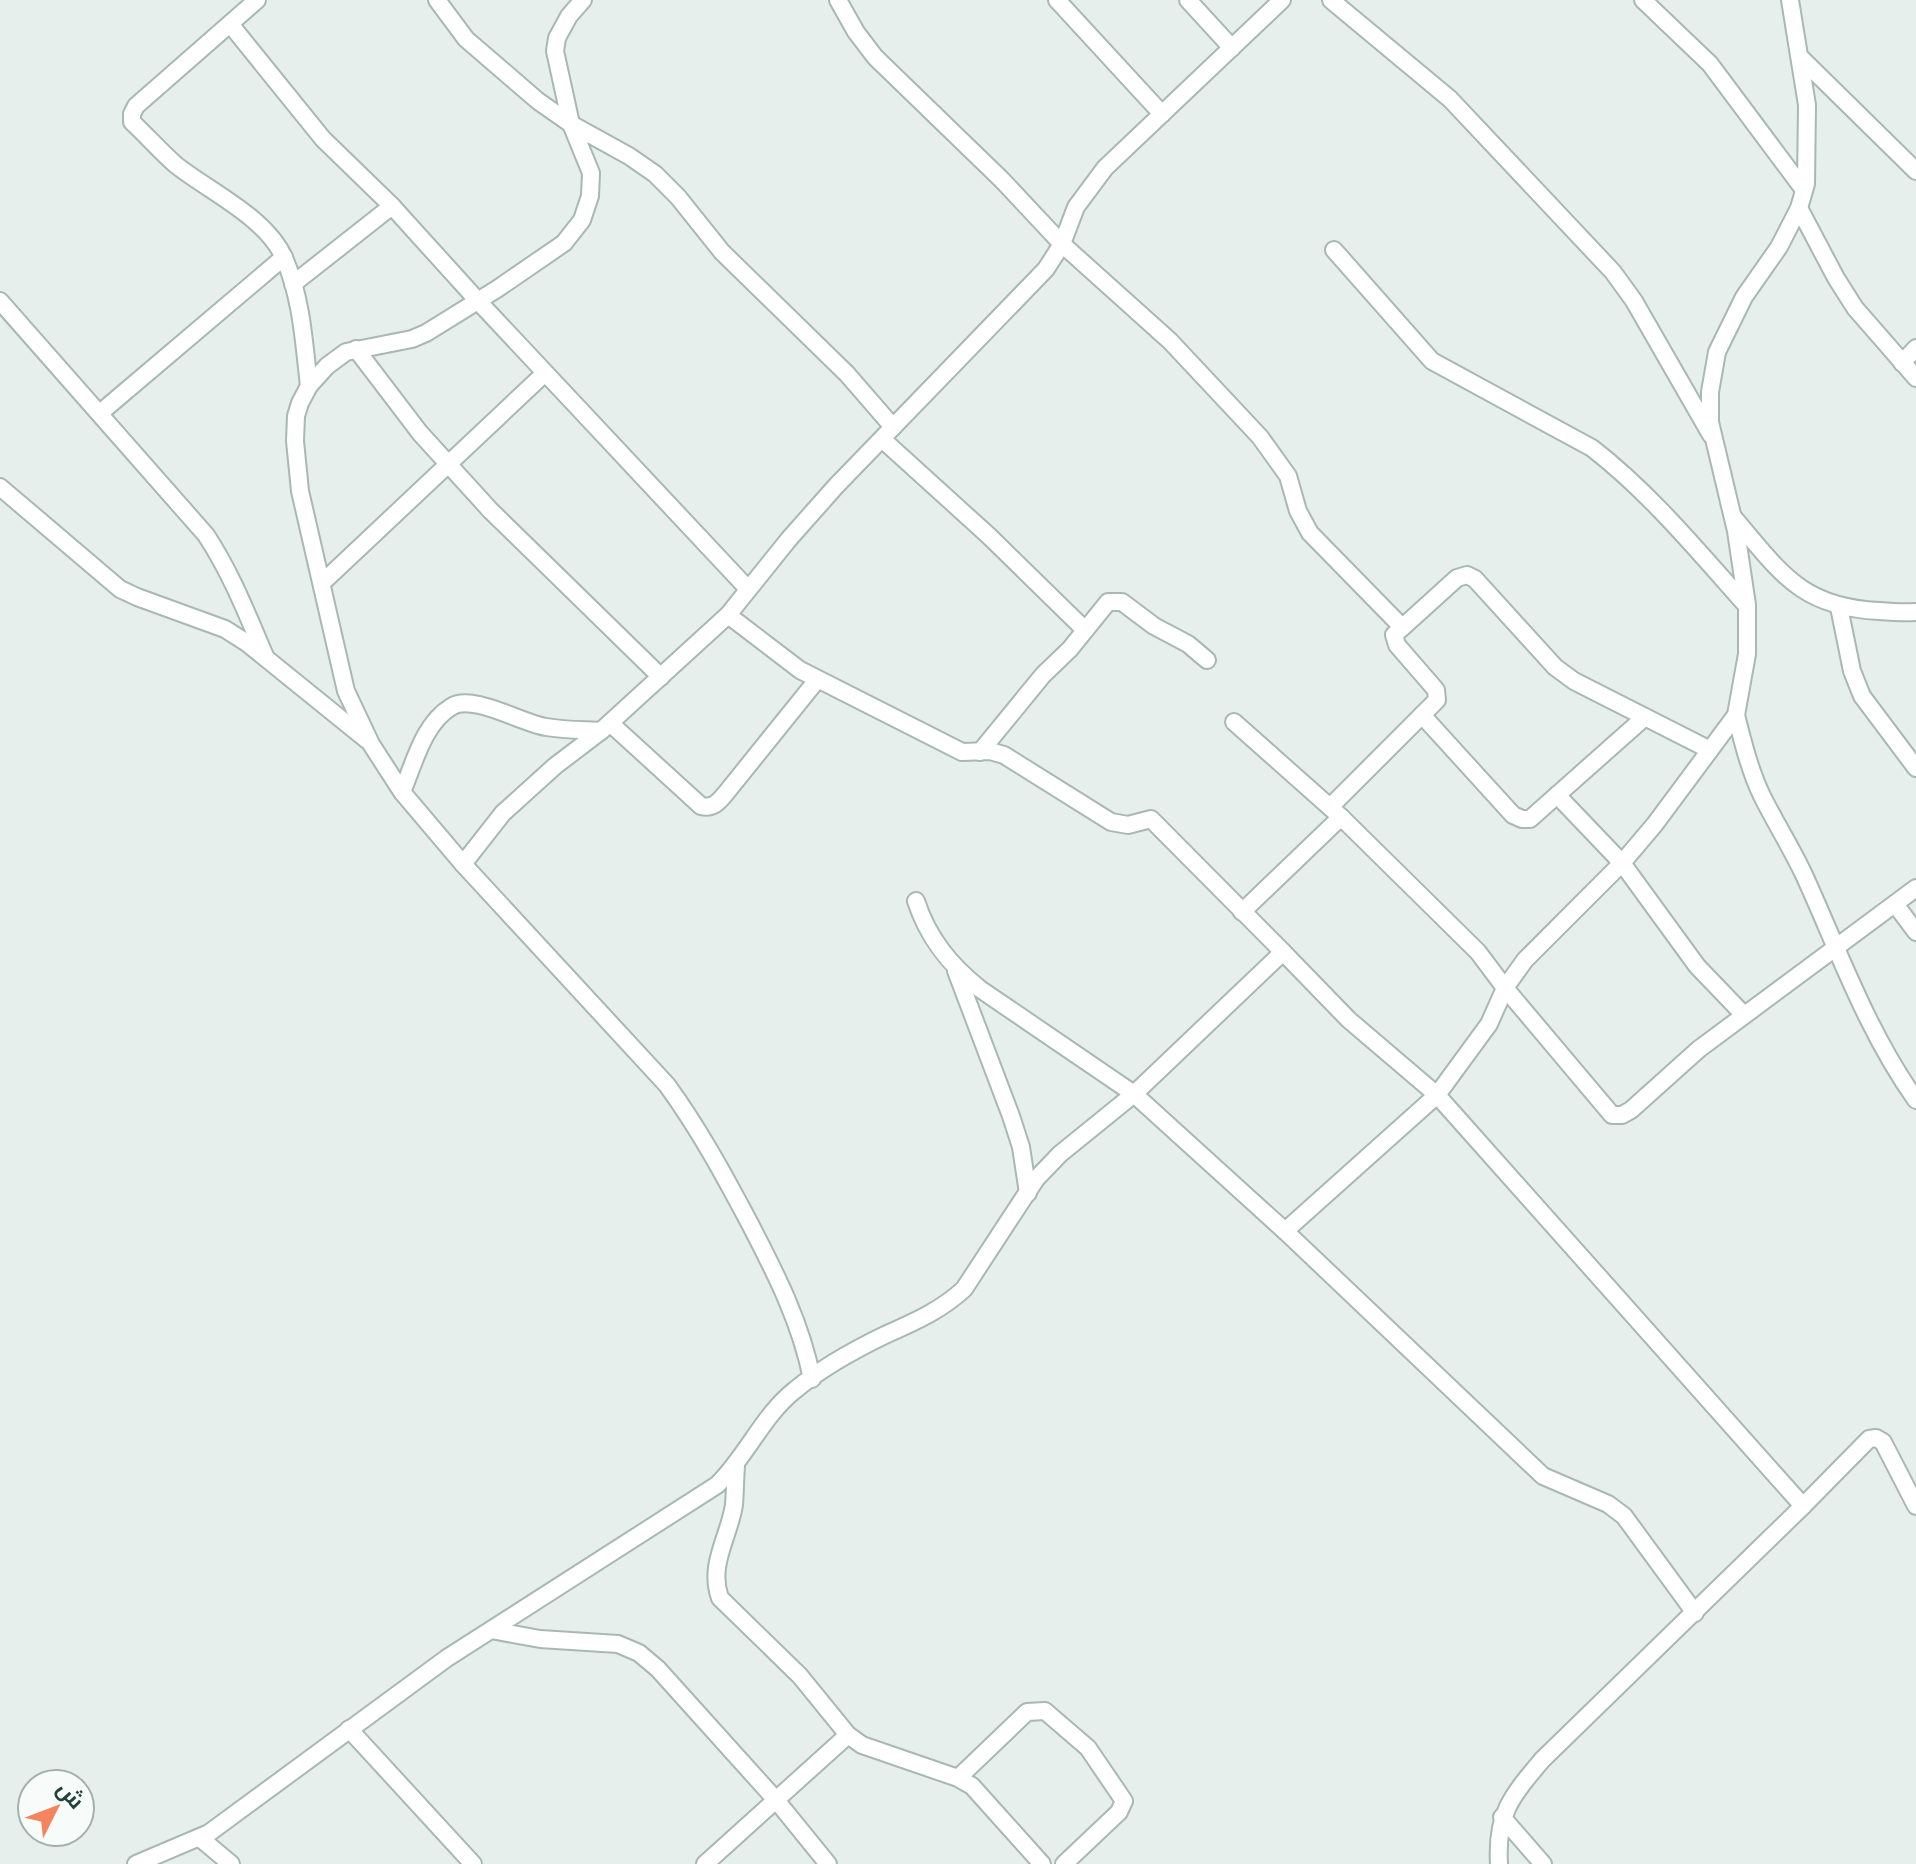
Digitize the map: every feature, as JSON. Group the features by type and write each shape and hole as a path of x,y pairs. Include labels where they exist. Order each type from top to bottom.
{"street":[{"path":"257,0 136,106 132,122 176,165 243,212 284,257 298,296 309,386"},
{"path":"437,0 466,39 538,101 655,174 678,197 722,252 847,374 887,433 1084,629"},
{"path":"583,0 569,16 557,38 555,51 571,124 591,173 590,196 582,220 564,243 426,333 412,339 346,352 327,366 309,386 296,416 300,491 346,691 371,744 402,792 463,864 667,1085 696,1125 770,1263 798,1324 812,1379"},
{"path":"838,0 875,57 1002,180 1062,244 1170,341 1260,437 1288,476 1298,511 1310,533 1402,627"},
{"path":"1057,0 1162,114"},
{"path":"1188,0 1232,48"},
{"path":"463,864 503,813 555,766 606,727 728,615 798,528 1046,269 1062,244 1076,207 1087,189 1115,158 1282,0"},
{"path":"1331,0 1450,99 1613,272 1634,301 1714,440"},
{"path":"1643,0 1710,64 1804,190"},
{"path":"1790,0 1802,59 1807,105 1804,190 1799,208 1779,247 1744,297 1717,352 1710,392 1710,422 1732,515 1747,605 1747,654 1736,715 1750,768 1762,795 1801,868 1835,948 1880,1039 1916,1100"},
{"path":"230,24 314,130 392,206 748,589"},
{"path":"1802,59 1916,171"},
{"path":"293,284 392,206"},
{"path":"1799,208 1842,288 1916,378"},
{"path":"1334,250 1432,361 1592,448 1667,517 1747,605"},
{"path":"100,413 284,257"},
{"path":"0,301 206,535 233,581 265,657"},
{"path":"1902,363 1916,348"},
{"path":"356,349 398,406 448,465 661,677"},
{"path":"322,583 545,373"},
{"path":"0,487 120,589 225,629 265,657 371,744"},
{"path":"1732,515 1789,580 1812,597 1839,607 1916,613"},
{"path":"1242,912 1437,700 1438,695 1394,640 1394,635 1457,578 1467,575 1475,579 1555,667 1574,681 1710,750"},
{"path":"980,752 1108,602 1116,600 1188,644 1207,660"},
{"path":"1839,607 1852,671 1862,696 1916,768"},
{"path":"728,615 817,680 962,752 996,752 1004,755 1111,822 1128,825 1151,819 1349,1020 1437,1095 1803,1506"},
{"path":"402,792 429,729 451,707 463,703 478,704 547,727 606,727 701,806 709,807 726,793 817,680"},
{"path":"1422,715 1513,815 1522,819 1530,819 1645,717"},
{"path":"1285,1231 1437,1095 1489,1024 1505,988 1525,960 1622,863 1736,715"},
{"path":"1234,722 1336,812 1478,952 1612,1115 1622,1115 1631,1110 1699,1049 1916,888"},
{"path":"1557,795 1622,863 1697,966 1744,1015"},
{"path":"916,901 922,921 956,970 1015,1126 1028,1193"},
{"path":"1895,904 1916,932"},
{"path":"136,1864 200,1838 447,1658 704,1494 736,1466 773,1413 794,1390 882,1337 928,1317 949,1302 964,1289 1028,1193 1060,1154 1134,1094 1283,952"},
{"path":"956,970 1134,1094 1285,1231 1543,1476 1608,1504 1624,1516 1695,1613"},
{"path":"1499,1864 1497,1842 1502,1817 1517,1790 1542,1760 1869,1439 1876,1438 1883,1442 1916,1506"},
{"path":"736,1466 734,1506 715,1570 720,1598 800,1676 848,1735 862,1745 958,1778 981,1795 1042,1864"},
{"path":"491,1630 540,1639 618,1644 639,1653 658,1669 776,1800 828,1864"},
{"path":"958,1778 1027,1712 1045,1711 1079,1739 1124,1801 1119,1812 1064,1864"},
{"path":"349,1729 473,1864"},
{"path":"705,1864 848,1735"},
{"path":"1502,1817 1543,1864"},
{"path":"200,1838 231,1864"}]}
